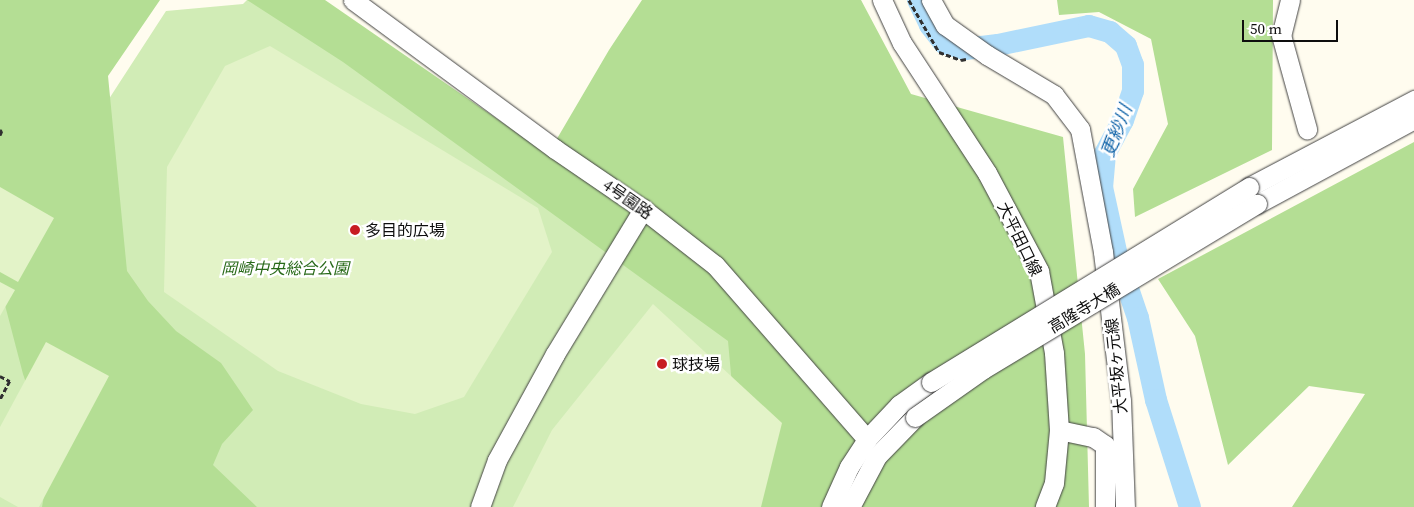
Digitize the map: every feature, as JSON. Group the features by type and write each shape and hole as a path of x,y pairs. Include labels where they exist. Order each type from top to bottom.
{"street":[{"name":"4号園路","path":"353,0 555,149 643,209 715,265 866,439"},
{"name":"大平田口線","path":"882,0 902,43 987,173 1039,271 1054,353 1059,430 1054,483 1045,507"},
{"name":"大平坂ヶ元線","path":"930,0 945,25 987,54 1054,95 1080,130 1103,252 1121,400 1125,507"},
{"path":"1290,0 1281,35 1307,129"},
{"name":"高隆寺大橋","path":"831,507 849,467 866,439 899,405 931,382 1249,187 1414,100"},
{"name":"高隆寺大橋","path":"850,507 877,456 915,417 983,369 1257,204 1414,119"},
{"path":"480,507 497,460 555,354 643,209"},
{"path":"1059,430 1093,437 1105,445 1104,507"}],"path":[{"path":"0,130 2,131 0,136"},
{"path":"0,376 10,381 0,400"}],"green space":[{"path":"0,0 160,0 108,76 127,271 148,301 176,331 221,363 253,410 222,444 213,465 257,507 42,507 51,455 23,374 0,286"},
{"name":"岡崎中央総合公園","path":"247,0 323,0 824,414 823,507 0,507 0,114 92,125 166,11 243,4"},
{"path":"247,0 325,0 548,154 609,50 642,0 861,0 911,94 1063,137 1085,354 1089,507 743,507 728,341 343,62"},
{"path":"1057,0 1273,0 1272,150 1135,217 1133,189 1168,124 1151,39 1099,12 1059,15"},
{"name":"多目的広場","path":"270,46 538,208 552,252 464,397 415,414 361,404 278,371 164,292 167,167 225,66"},
{"path":"1414,142 1414,507 1292,507 1365,394 1309,386 1228,465 1195,336 1158,279"},
{"path":"0,187 54,218 18,282 0,272"},
{"path":"0,282 15,290 0,316"},
{"name":"球技場","path":"653,304 782,423 761,507 513,507 552,430"},
{"path":"46,342 109,376 39,507 18,507 0,497 0,427"}],"waterway":[{"name":"更紗川","path":"918,0 930,25 944,43 965,49 998,45 1089,26 1110,32 1126,46 1133,65 1133,91 1123,120 1105,154 1102,187 1117,256 1138,318 1156,400 1190,507"}],"place":[{"name":"多目的広場","path":"355,230"},
{"name":"球技場","path":"662,364"}]}
